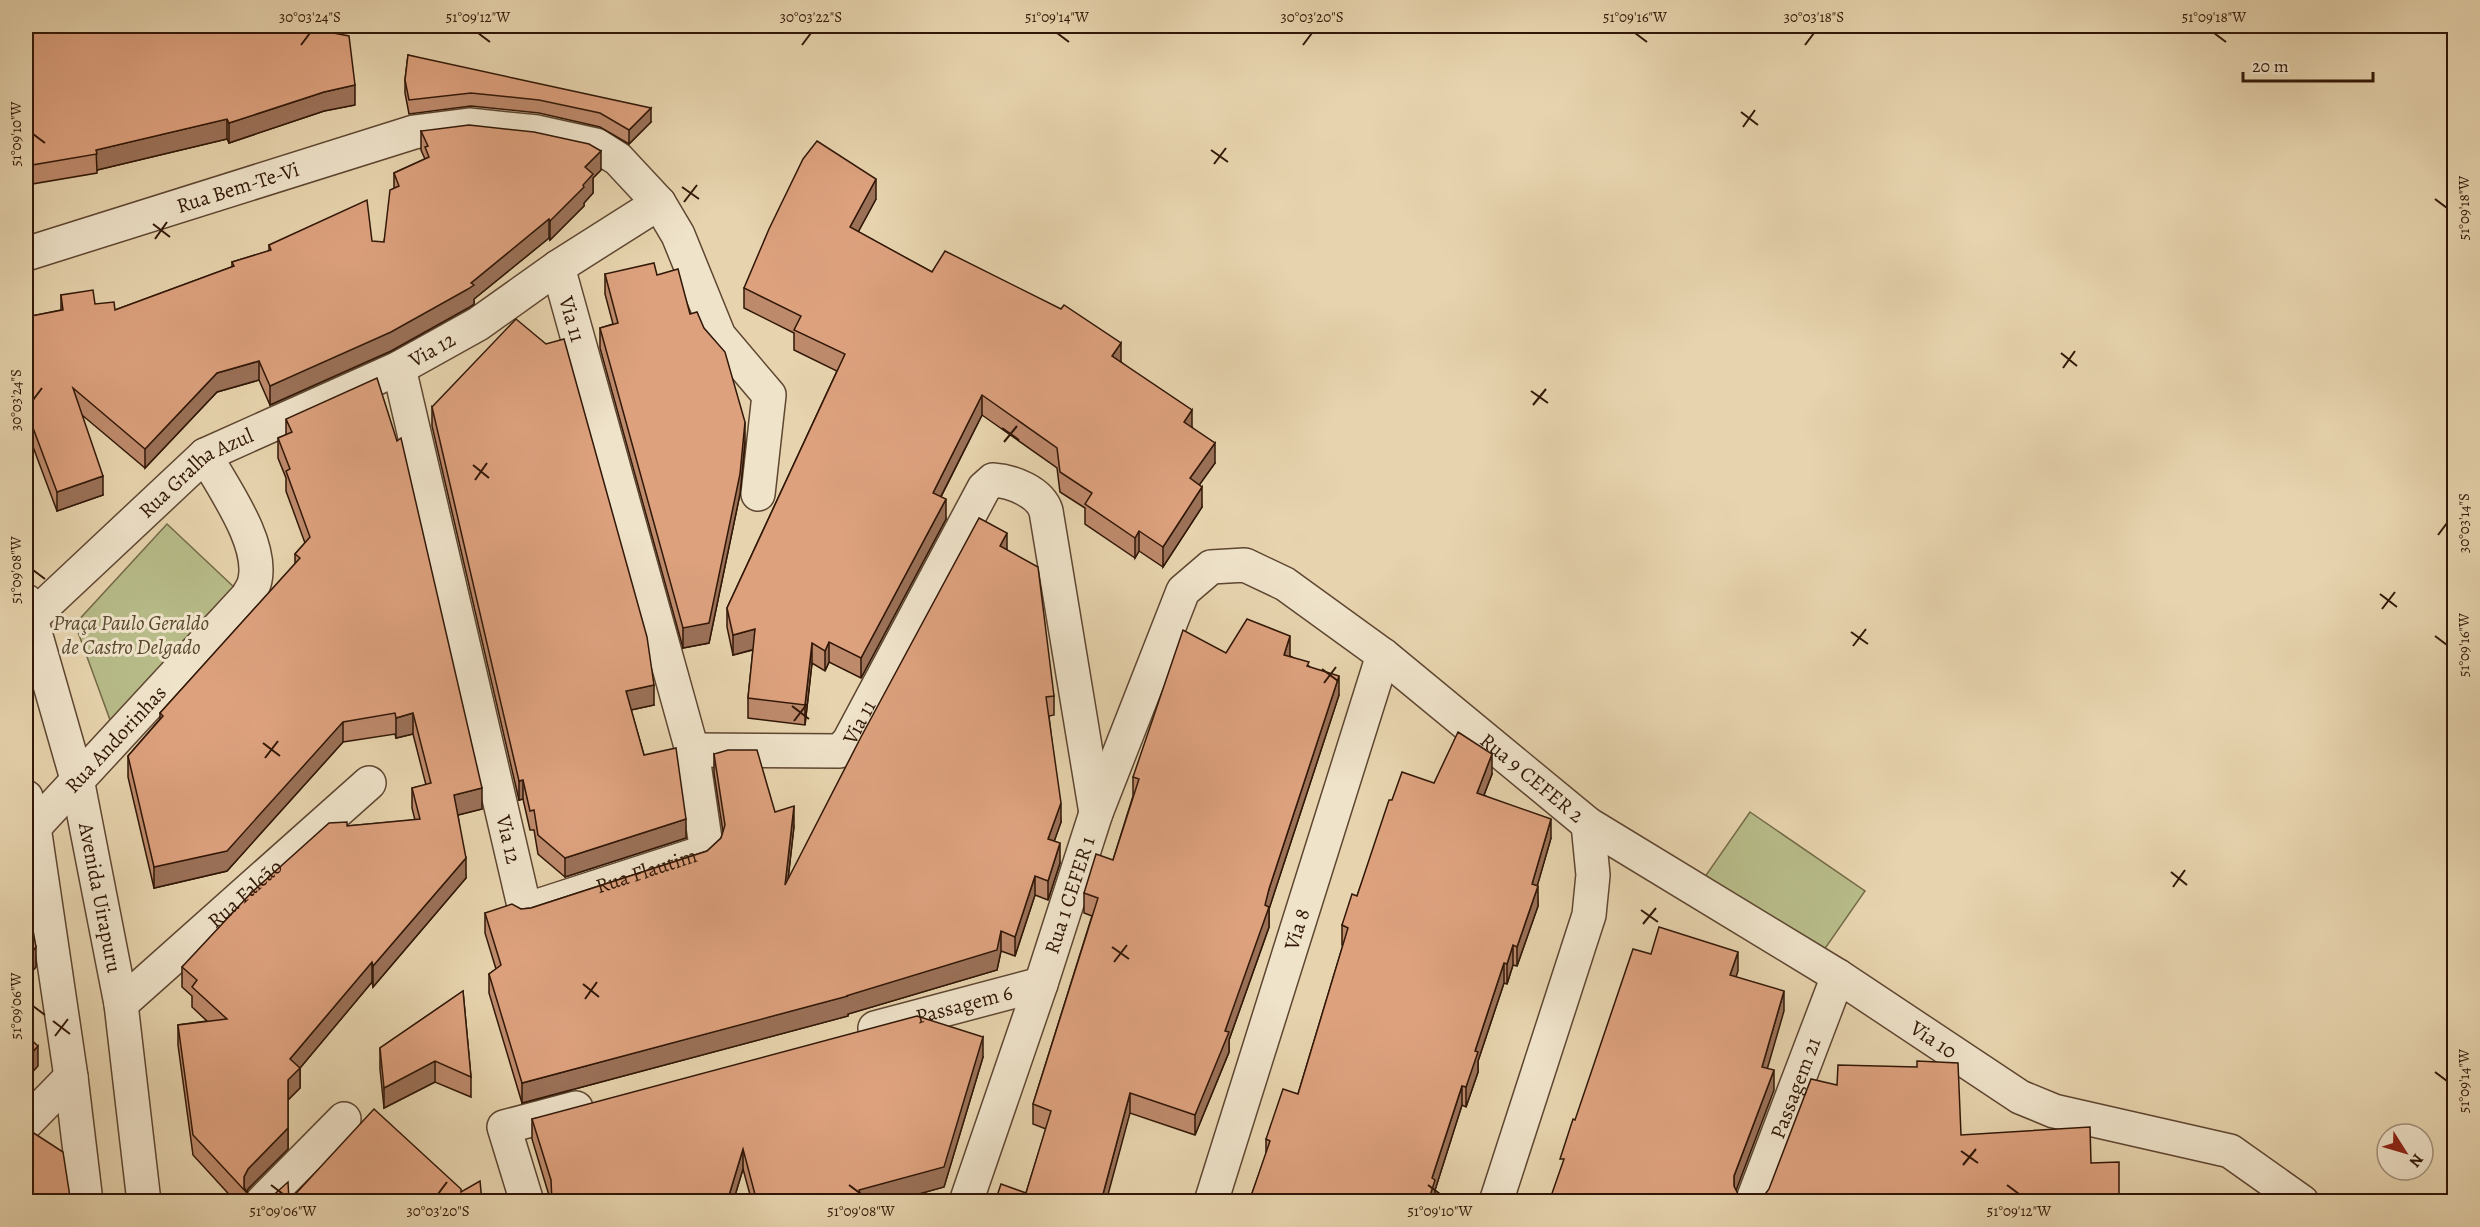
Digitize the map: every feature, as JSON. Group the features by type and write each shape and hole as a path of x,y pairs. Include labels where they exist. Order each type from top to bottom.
{"street":[{"name":"Rua Bem-Te-Vi","path":"26,254 414,132 469,125 537,132 596,146 618,159 659,203"},
{"name":"Via 12","path":"525,910 399,368 478,324 558,267 659,203"},
{"path":"659,203 678,235 719,336 769,394 758,494"},
{"name":"Via 11","path":"558,267 693,750 840,751 849,741 984,488 993,480 1006,480 1037,497 1043,502 1046,511 1096,813"},
{"name":"Rua Gralha Azul","path":"27,614 205,455 399,368"},
{"name":"Rua Andorinhas","path":"28,820 77,779 247,597 255,582 256,562 251,540 205,455"},
{"name":"Rua 9 CEFER 2","path":"1183,591 1211,567 1245,565 1285,584 1383,655 1588,824 1593,875 1589,915 1496,1202"},
{"name":"Rua 1 CEFER 1","path":"966,1202 1041,984 1096,813 1183,591"},
{"name":"Avenida Uirapuru","path":"27,614 77,779 121,1004 144,1202"},
{"name":"Via 8","path":"1211,1202 1383,655"},
{"name":"Rua Flautim","path":"525,910 701,853 706,846 693,750"},
{"name":"Rua Falcão","path":"121,1004 369,783"},
{"path":"28,820 71,1077 86,1202"},
{"name":"Via 10","path":"1588,824 1838,976 2020,1098 2054,1111 2230,1151 2302,1202"},
{"name":"Passagem 21","path":"1752,1202 1838,976"},
{"name":"Passagem 6","path":"847,1036 1041,984"},
{"path":"26,1123 71,1077"},
{"path":"527,1202 504,1127 607,1100"},
{"path":"262,1202 344,1119"}],"green space":[{"name":"Praça Paulo Geraldo de Castro Delgado","path":"167,524 236,589 113,728 75,624"},
{"path":"1750,812 1865,891 1817,960 1702,881"}],"building":[{"path":"297,26 349,36 355,85 324,92 229,123 227,119 96,150 97,154 26,166 26,27"},
{"path":"408,55 651,108 629,130 600,113 539,100 471,93 409,100 405,80"},
{"path":"469,125 534,132 589,144 601,151 585,167 593,174 583,185 584,187 550,221 549,219 471,283 474,285 468,289 391,332 270,386 259,361 217,373 145,449 73,388 103,476 57,492 26,409 26,317 63,310 61,295 93,290 95,304 114,302 115,310 234,266 232,262 271,250 269,245 367,200 372,241 384,242 390,190 399,186 394,173 429,157 425,147 428,146 421,131"},
{"path":"817,141 876,179 850,227 932,272 945,251 1061,309 1064,305 1121,343 1112,356 1192,410 1184,422 1215,443 1190,478 1202,487 1163,547 1139,531 1135,538 1085,504 1092,493 1060,472 1057,448 982,395 933,493 946,499 861,658 829,642 825,651 812,643 805,705 748,698 755,629 733,635 727,608 845,354 794,330 801,316 744,288 769,229 803,159"},
{"path":"654,263 657,275 678,269 690,314 697,312 704,328 725,352 745,422 740,474 709,623 683,628 600,328 618,323 605,274"},
{"path":"516,319 546,344 564,339 647,637 654,685 626,691 644,755 676,748 686,819 565,858 538,835 534,810 530,811 523,780 519,781 432,407"},
{"path":"377,378 397,441 401,438 482,788 454,795 466,858 373,966 372,962 290,1059 300,1068 288,1080 288,1128 248,1169 244,1177 244,1187 248,1194 193,1135 178,1025 227,1019 192,987 197,980 182,967 251,893 329,823 347,822 347,826 420,819 412,788 431,783 413,713 396,718 395,713 343,722 227,851 154,867 128,756 163,716 160,713 300,558 295,554 310,537 286,471 290,469 278,438 292,432 286,419"},
{"path":"979,518 1007,533 1000,546 1038,567 1054,696 1046,697 1061,803 1048,839 1060,843 1048,881 1035,876 1015,937 1001,931 997,950 846,996 848,996 522,1083 489,974 501,965 485,913 512,904 521,909 531,908 707,851 721,838 725,825 714,754 728,750 757,750 775,812 794,806 785,885 861,737"},
{"path":"1247,619 1290,636 1284,655 1309,662 1307,666 1339,676 1269,889 1265,905 1269,907 1225,1031 1229,1032 1195,1115 1130,1093 1103,1194 1124,1202 995,1202 1001,1184 1026,1193 1051,1111 1033,1104 1098,898 1084,893 1096,854 1113,860 1139,779 1133,777 1183,630 1226,653"},
{"path":"1458,732 1492,754 1477,793 1551,819 1532,884 1538,886 1517,947 1513,945 1507,964 1504,963 1475,1051 1478,1052 1466,1087 1462,1086 1432,1178 1435,1180 1428,1202 1249,1202 1270,1141 1266,1139 1283,1089 1298,1094 1348,928 1342,925 1352,894 1357,896 1389,800 1392,800 1402,772 1434,783"},
{"path":"26,898 36,947 26,959"},
{"path":"1659,927 1738,952 1730,975 1784,991 1762,1067 1774,1070 1734,1176 1734,1186 1738,1194 1745,1199 1756,1200 1763,1197 1769,1189 1811,1079 1837,1085 1838,1065 1917,1067 1917,1061 1958,1063 1961,1135 2090,1127 2091,1163 2119,1162 2119,1202 1549,1202 1564,1159 1560,1159 1573,1119 1575,1120 1633,949 1651,954"},
{"path":"463,991 471,1077 435,1061 384,1088 380,1048"},
{"path":"917,1016 983,1037 944,1167 859,1190 862,1202 757,1202 743,1149 727,1202 552,1202 551,1180 532,1119"},
{"path":"26,1035 38,1046 26,1059"},
{"path":"374,1109 461,1189 461,1192 480,1181 482,1202 255,1202 249,1195 258,1200 268,1200 288,1182 289,1201"},
{"path":"26,1128 63,1152 70,1197 65,1202 26,1202"}]}
